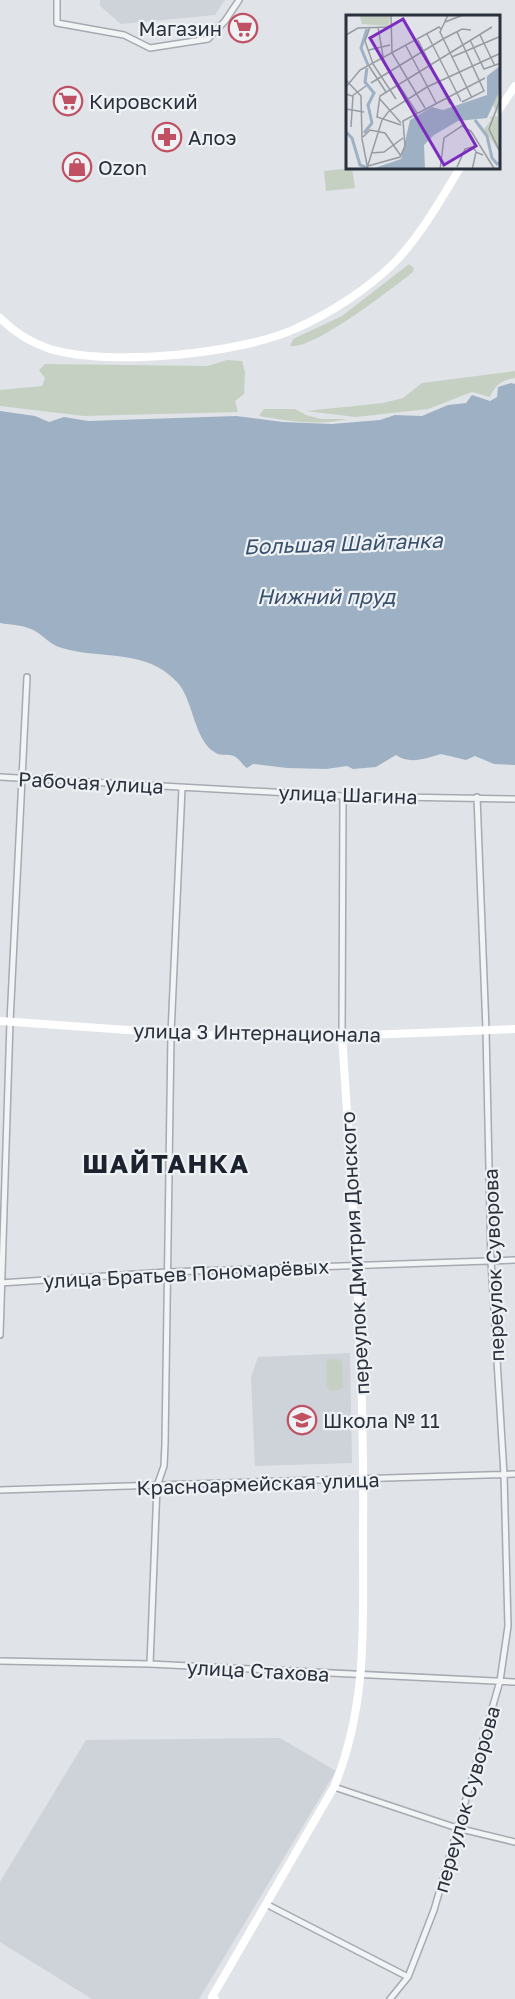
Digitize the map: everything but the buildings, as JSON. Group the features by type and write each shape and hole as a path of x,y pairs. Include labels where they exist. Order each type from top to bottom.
{"street":[{"path":"57,0 57,23 124,35 150,48 208,39 225,21 239,0"},
{"path":"500,108 515,86"},
{"path":"0,318 27,339 51,349 80,355 177,356 278,335 320,316 364,287 395,262 459,170"},
{"path":"0,1335 10,1022 27,677"},
{"name":"Рабочая улица","path":"0,777 182,788"},
{"path":"150,1664 157,1486 165,1455 171,1034 182,788"},
{"name":"улица Шагина","path":"182,788 344,796 515,799"},
{"name":"переулок Дмитрия Донского","path":"212,1998 334,1787 345,1759 362,1675 364,1480 357,1266 342,1036 344,796"},
{"name":"переулок Суворова","path":"390,1999 408,1977 434,1910 500,1681 508,1626 504,1475 491,1261 486,1030 477,797"},
{"name":"улица 3 Интернационала","path":"0,1021 171,1034 342,1036 515,1029"},
{"name":"улица Братьев Пономарёвых","path":"0,1283 167,1272 515,1260"},
{"name":"Красноармейская улица","path":"0,1490 515,1474"},
{"name":"улица Стахова","path":"0,1661 150,1664 515,1682"},
{"path":"334,1787 457,1828 515,1842"},
{"path":"266,1904 408,1977"}],"shaded area":[{"path":"100,0 225,0 215,15 121,24 100,6"},
{"name":"Школа № 11","path":"350,1353 352,1463 255,1466 251,1377 258,1357"},
{"path":"280,1738 336,1771 199,1999 92,1999 0,1942 0,1882 86,1740"}],"green space":[{"path":"352,170 355,188 326,191 324,171"},
{"path":"409,264 414,268 413,272 353,317 316,339 301,345 290,346 293,339 342,316"},
{"path":"227,360 242,361 245,372 244,394 235,401 238,412 84,416 0,406 0,390 42,386 45,378 39,370 45,364 208,366"},
{"path":"515,371 515,378 499,384 490,397 472,392 428,409 356,417 306,411 383,403 403,398 422,383"},
{"path":"264,409 295,409 321,419 347,419 314,422 259,416"},
{"path":"329,1359 342,1362 343,1387 339,1390 331,1391 327,1387 326,1363"}],"water":[{"name":"Нижний пруд","path":"515,384 515,765 494,764 475,756 466,760 441,754 413,760 396,755 376,767 353,769 347,766 326,769 253,764 247,768 234,756 218,754 203,740 187,698 177,682 165,671 137,659 62,648 31,629 0,623 0,411 35,416 49,422 64,417 88,421 236,416 283,422 332,424 380,420 395,415 422,416 448,405 466,403 472,395 490,401 497,397 498,387"}],"place":[{"name":"Магазин","path":"243,28"},
{"name":"Кировский","path":"68,101"},
{"name":"Алоэ","path":"167,137"},
{"name":"Ozon","path":"77,167"},
{"name":"Школа № 11","path":"302,1420"}],"district":[{"name":"ШАЙТАНКА","path":"166,1163"}],"water label":[{"name":"Большая Шайтанка","path":"343,543"}]}
